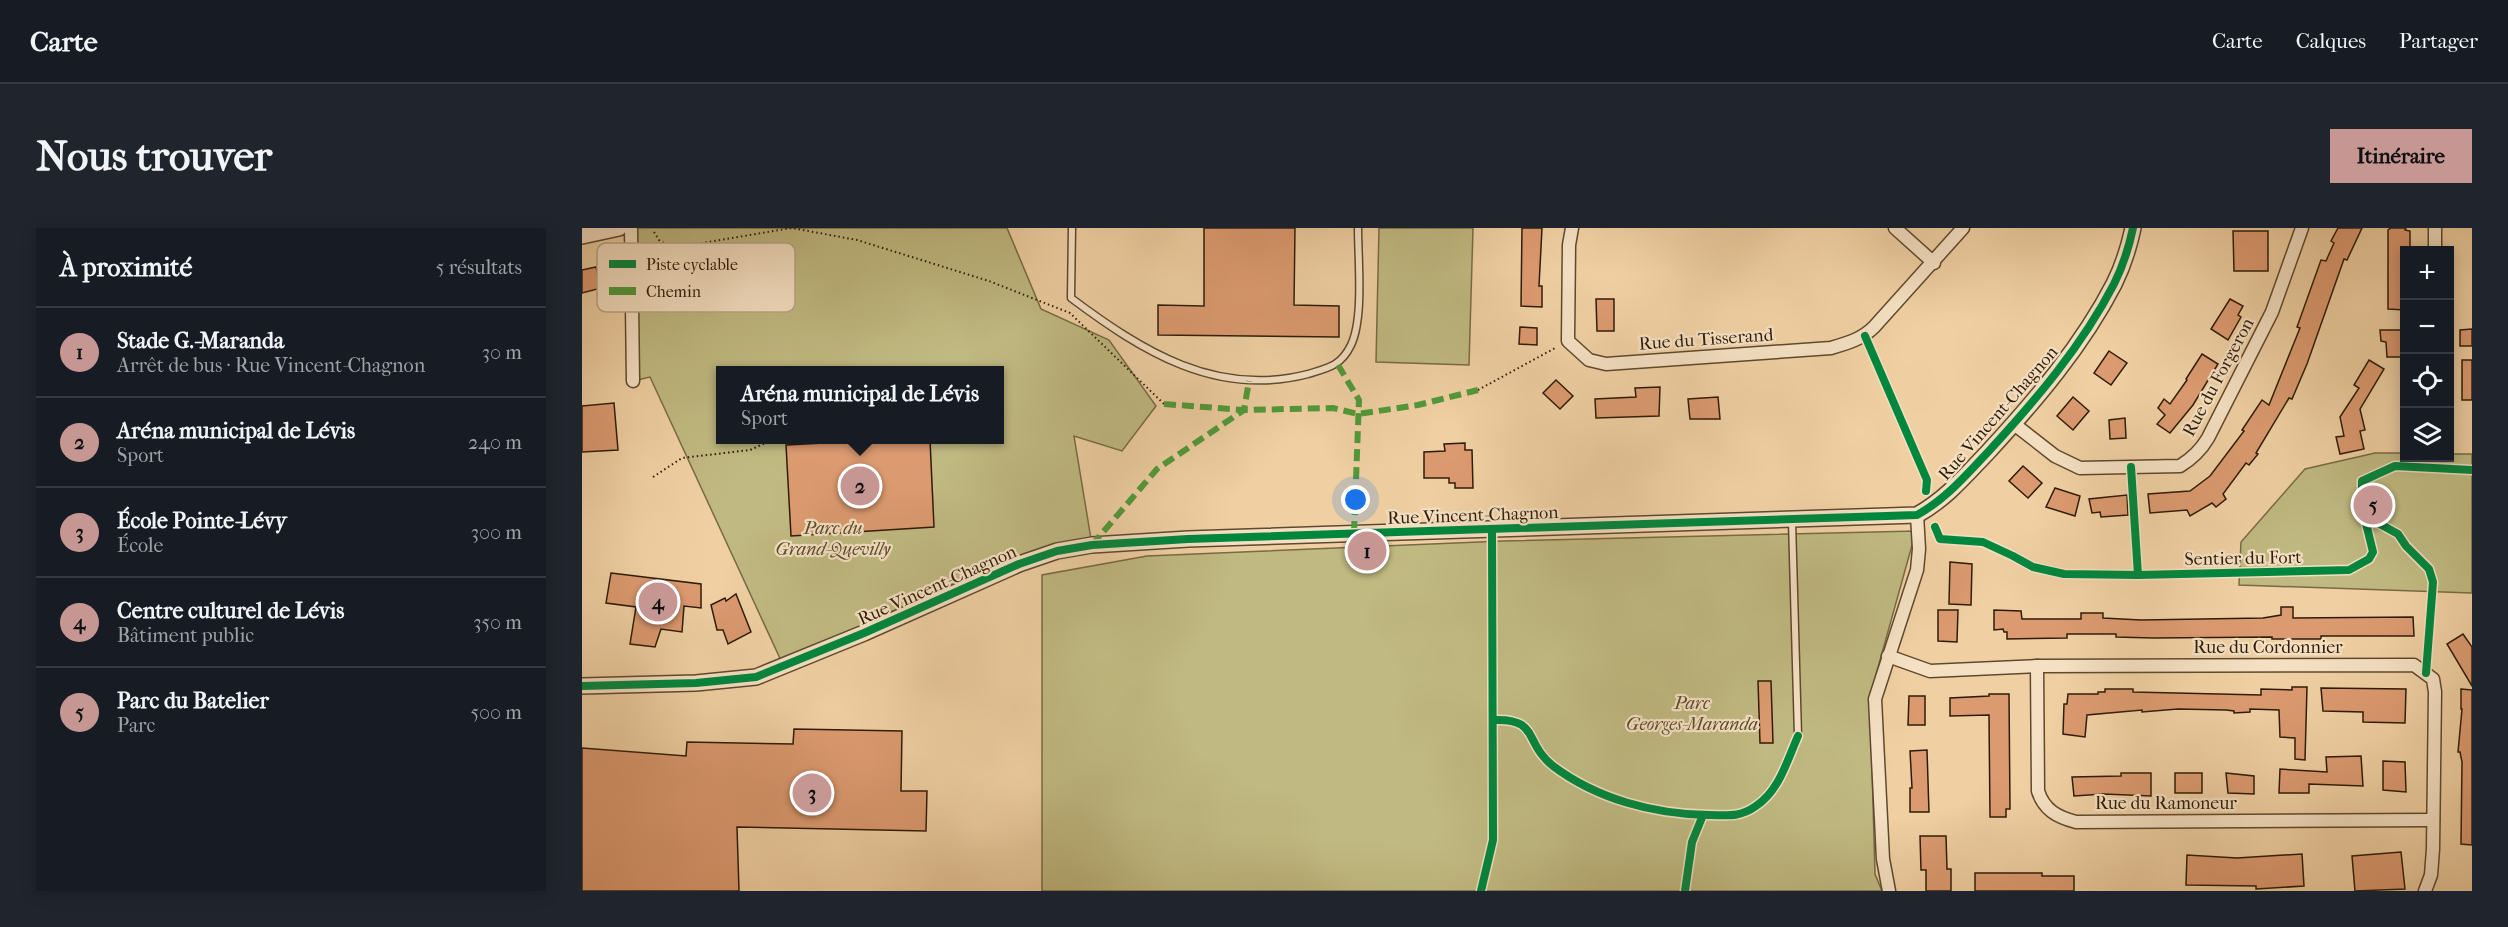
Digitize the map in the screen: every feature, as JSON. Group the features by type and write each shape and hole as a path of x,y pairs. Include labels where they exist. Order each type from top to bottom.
{"street":[{"path":"582,236 619,228"},
{"path":"631,228 631,243"},
{"path":"1568,341 1569,245 1572,228"},
{"path":"1895,228 1934,263"},
{"name":"Rue du Tisserand","path":"1568,341 1589,360 1606,364 1831,348 1865,336 1934,263 1963,228"},
{"name":"Rue Vincent-Chagnon","path":"582,686 696,683 756,677 864,633 1019,564 1058,551 1092,545 1188,538 1917,515 1950,492 2014,424 2077,345 2116,282 2128,251 2133,228"},
{"name":"Rue du Forgeron","path":"2014,424 2055,456 2080,468 2180,466 2189,460 2208,438 2264,331 2281,291 2302,228"},
{"path":"2435,228 2435,246"},
{"path":"632,312 633,381"},
{"path":"1889,891 1882,859 1875,699 1917,570 1917,515"},
{"name":"Rue du Cordonnier","path":"1888,656 1930,671 2037,666 2414,665 2433,679 2435,692 2431,875 2424,891"},
{"name":"Rue du Ramoneur","path":"2037,666 2038,791 2041,801 2060,818 2076,822 2433,820"}],"lane":[{"path":"1072,228 1071,298 1112,329 1197,372 1231,380 1249,381 1291,378 1338,364 1351,346 1357,326 1358,228"},
{"path":"1792,519 1798,736"}],"path":[{"path":"706,243 792,228 857,240 989,281 1070,313 1164,404"},
{"path":"654,232 663,243"},
{"path":"1478,390 1568,341"},
{"path":"654,477 682,458 750,450 763,444"}],"green space":[{"name":"Parc du Grand-Quevilly","path":"631,228 1007,228 1041,309 1109,340 1156,406 1122,451 1074,436 1092,545 1065,549 784,667 650,377 633,381 632,312 795,312 795,243 631,243"},
{"path":"1379,228 1473,228 1469,365 1376,362"},
{"path":"2375,453 2400,453 2400,462 2454,462 2454,454 2472,454 2472,593 2239,585 2241,542 2305,469"},
{"name":"Parc Georges-Maranda","path":"1916,531 1870,696 1875,874 1882,891 1042,891 1042,575 1147,556 1503,541"}],"building":[{"path":"1204,228 1295,228 1294,305 1339,306 1339,337 1158,335 1158,305 1204,306"},
{"path":"1522,228 1542,228 1539,286 1542,286 1542,307 1521,306"},
{"path":"2338,228 2362,228 2347,260 2344,259 2307,364 2292,399 2289,398 2256,453 2258,454 2249,465 2246,463 2223,494 2226,499 2216,507 2212,503 2190,516 2187,510 2150,513 2148,494 2190,491 2210,476 2244,431 2242,430 2262,400 2269,405 2300,328 2297,327 2321,260 2326,261 2334,243 2331,241"},
{"path":"2406,228 2405,230 2410,231 2410,246 2400,246 2400,310 2388,309 2388,230"},
{"path":"2233,231 2268,231 2268,271 2234,271"},
{"path":"596,267 597,289 582,293 582,270"},
{"path":"1596,299 1614,299 1614,331 1597,331"},
{"path":"2230,299 2243,306 2238,315 2241,317 2228,340 2211,329"},
{"path":"1520,327 1537,328 1537,345 1519,344"},
{"path":"2472,329 2472,346 2460,346 2460,330"},
{"path":"2380,330 2400,330 2400,357 2387,357 2386,342 2381,341"},
{"path":"2109,351 2127,363 2111,385 2094,373"},
{"path":"2202,354 2218,364 2193,405 2170,433 2157,424 2165,415 2158,408 2164,399 2170,404"},
{"path":"2369,360 2384,369 2360,409 2365,430 2360,431 2364,449 2340,454 2336,437 2344,436 2340,417 2359,388 2354,385"},
{"path":"2462,360 2472,360 2472,400 2462,400"},
{"path":"1556,380 1573,396 1560,409 1543,393"},
{"path":"1660,387 1659,416 1596,418 1595,399 1636,397 1635,388"},
{"path":"1718,397 1720,419 1690,419 1688,399"},
{"path":"2073,397 2089,411 2073,430 2057,416"},
{"path":"614,403 618,450 582,452 582,406"},
{"path":"2125,418 2126,438 2110,439 2109,420"},
{"path":"1465,443 1465,450 1472,450 1473,488 1455,488 1455,483 1449,483 1449,478 1424,478 1424,452 1445,451 1444,444"},
{"path":"930,444 934,527 791,536 786,445"},
{"path":"2023,466 2042,483 2028,498 2009,481"},
{"path":"2055,488 2080,496 2075,516 2046,507"},
{"path":"2127,495 2128,515 2101,517 2100,512 2092,513 2089,499"},
{"path":"1950,562 1972,564 1971,605 1949,604"},
{"path":"611,573 701,584 701,608 684,606 682,632 661,629 655,647 630,644 636,607 606,603"},
{"path":"736,594 751,632 728,644 723,630 717,630 711,605 725,598 726,601"},
{"path":"2281,607 2293,607 2293,618 2413,617 2414,636 2321,636 2321,639 2272,639 2272,637 2153,638 2116,637 2116,634 2067,634 2067,638 2007,639 2007,632 2003,629 1994,630 1994,610 2021,611 2022,619 2081,619 2081,613 2103,613 2103,618 2141,620 2263,618 2281,615"},
{"path":"1938,610 1958,610 1957,642 1938,641"},
{"path":"2463,634 2472,647 2472,686 2447,644"},
{"path":"1758,681 1771,681 1773,743 1760,743"},
{"path":"2292,687 2307,687 2305,760 2295,759 2295,738 2280,737 2279,710 2250,709 2250,712 2234,713 2234,711 2226,710 2178,709 2087,715 2085,737 2063,734 2064,704 2067,704 2068,694 2098,694 2098,692 2105,692 2105,689 2133,689 2133,692 2261,695 2261,689 2292,690"},
{"path":"2321,688 2406,689 2405,723 2363,722 2363,712 2323,711"},
{"path":"2461,689 2472,690 2472,845 2461,844 2462,762 2460,752 2458,752 2462,709"},
{"path":"1989,694 2009,694 2010,809 2006,809 2006,817 1990,817 1989,715 1950,716 1950,698 1989,696"},
{"path":"1909,696 1925,696 1925,725 1908,725"},
{"path":"794,729 902,731 901,791 927,791 926,831 737,827 739,891 582,891 582,748 686,756 687,742 793,744"},
{"path":"1927,750 1929,812 1910,812 1910,788 1912,788 1910,751"},
{"path":"2361,756 2363,786 2309,784 2309,793 2279,793 2280,769 2327,772 2326,757"},
{"path":"2383,761 2405,762 2406,792 2383,790"},
{"path":"2121,773 2151,773 2151,796 2104,794 2074,796 2072,777 2121,776"},
{"path":"2175,773 2202,773 2202,793 2175,793"},
{"path":"2226,773 2254,776 2254,794 2228,793"},
{"path":"1920,836 1946,836 1947,869 1951,869 1951,891 1926,891 1926,870 1921,870"},
{"path":"2401,852 2405,889 2355,891 2352,856"},
{"path":"2302,854 2304,886 2256,889 2256,886 2186,885 2187,855 2237,858"},
{"path":"1975,873 2042,873 2042,876 2074,876 2074,891 1975,891"}],"marked path":[{"path":"1338,365 1359,400 1354,533"},
{"path":"1092,545 1157,469 1244,410 1249,381"},
{"path":"1164,404 1244,410 1333,408 1358,414 1418,405 1478,390"}],"cycle path":[{"path":"582,686 696,683 756,677 864,633 1019,564 1057,551 1092,545 1188,539 1917,515 1937,502 1964,478 2057,372 2087,329 2114,284 2133,228"},
{"path":"1865,336 1927,480 1926,491"},
{"name":"Sentier du Fort","path":"1935,527 1940,539 1983,542 2033,567 2064,574 2138,575 2349,570 2369,559 2373,552 2362,507 2362,481 2395,466 2472,470"},
{"path":"2131,467 2138,575"},
{"path":"2366,521 2378,523 2398,534 2406,546 2429,569 2433,582 2426,673"},
{"path":"1481,891 1493,840 1492,530"},
{"path":"1493,720 1508,720 1525,727 1544,757 1553,766 1588,787 1626,803 1687,814 1733,815 1756,806 1764,800 1776,784 1798,736"},
{"path":"1685,891 1692,842 1703,815"}],"place":[{"name":"Aréna municipal de Lévis","path":"860,486"},
{"name":"Parc du Batelier","path":"2373,505"},
{"name":"Stade G.-Maranda","path":"1367,551"},
{"name":"Centre culturel de Lévis","path":"658,602"},
{"name":"École Pointe-Lévy","path":"812,793"}]}
